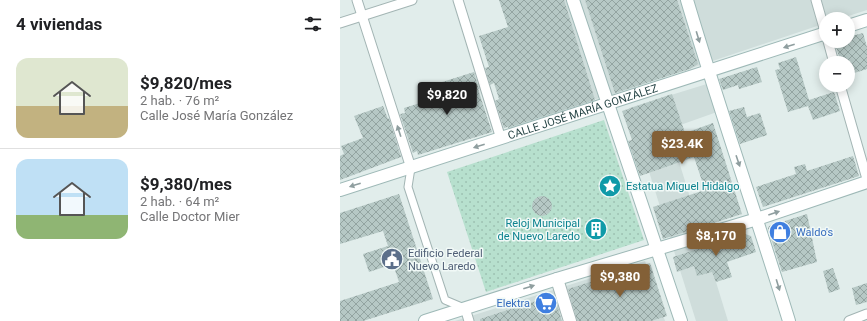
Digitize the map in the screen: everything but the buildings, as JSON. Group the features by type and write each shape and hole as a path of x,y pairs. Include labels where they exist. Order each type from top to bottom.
{"main road":[{"path":"573,0 681,321"},
{"path":"687,0 708,72 790,321"},
{"path":"855,24 867,20"},
{"name":"CALLE JOSÉ MARÍA GONZÁLEZ","path":"340,190 819,36"},
{"path":"425,321 556,279 757,218 867,180"},
{"path":"556,279 570,321"}],"street":[{"path":"357,0 411,168 408,187 446,300 465,308 469,321"},
{"path":"340,24 412,0"},
{"path":"458,0 501,139"},
{"path":"816,0 820,12"},
{"path":"842,92 867,180"},
{"path":"849,321 867,314"}],"shaded area":[{"path":"535,0 867,0 867,10 855,14 855,12 819,12 819,25 611,95 566,107"},
{"path":"710,83 717,112 669,129 728,321 696,321 629,108"},
{"path":"645,261 665,321 626,321 617,292 532,321 455,321"}],"green space":[{"path":"604,120 644,240 486,292 447,172"}],"place":[{"name":"Estatua Miguel Hidalgo","path":"610,186"},
{"name":"Reloj Municipal de Nuevo Laredo","path":"596,229"},
{"name":"Waldo's","path":"780,232"},
{"name":"Edificio Federal Nuevo Laredo","path":"392,259"},
{"name":"Elektra","path":"546,303"}]}
